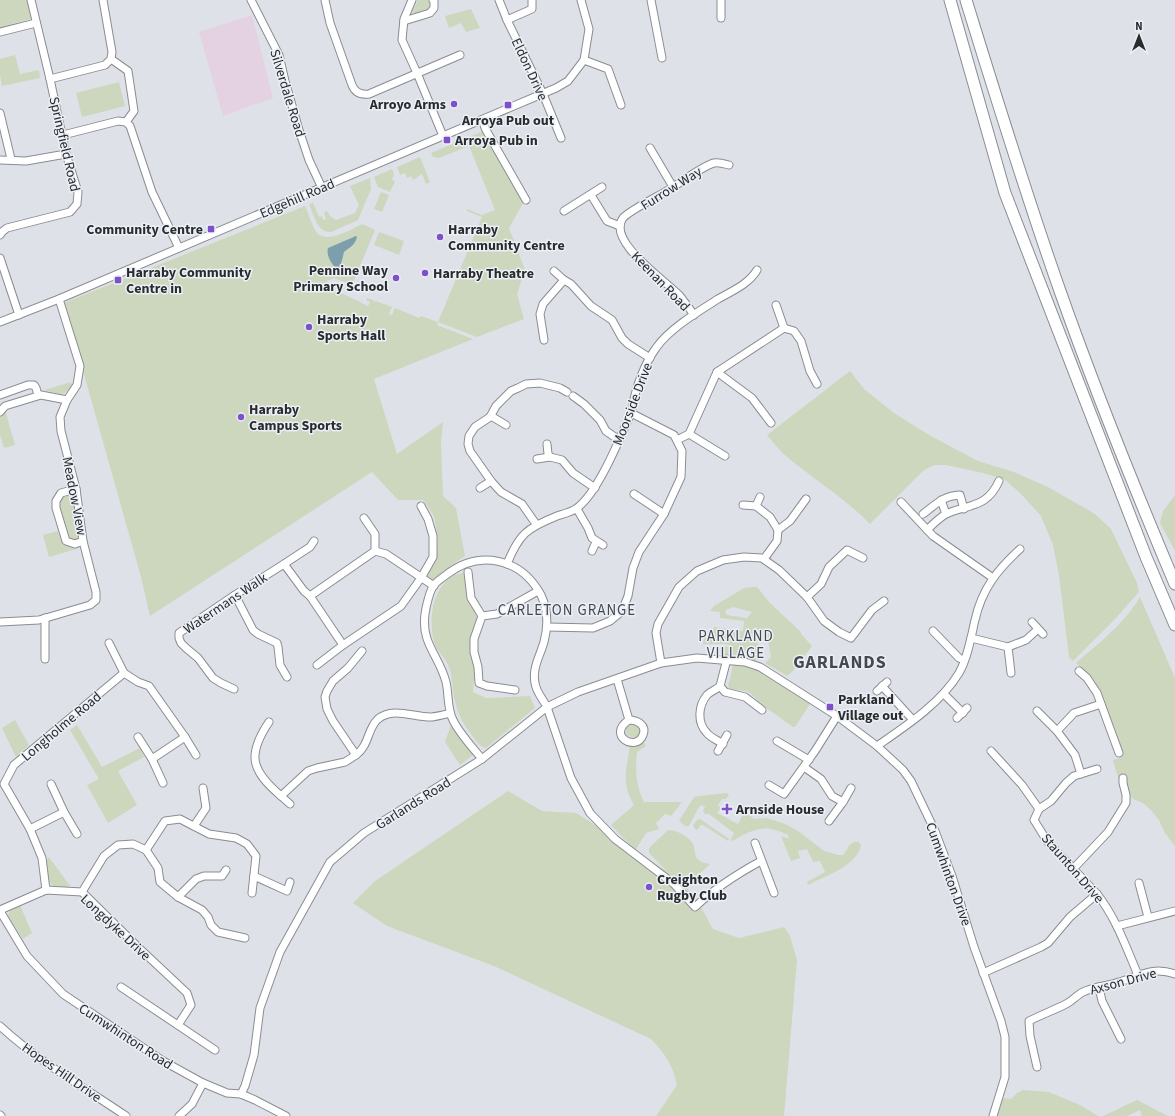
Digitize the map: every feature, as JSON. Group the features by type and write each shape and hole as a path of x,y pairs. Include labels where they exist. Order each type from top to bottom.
{"highway":[{"path":"950,0 1005,193 1146,557 1175,625"},
{"path":"966,0 1021,177 1060,291 1106,416 1175,584"}],"street":[{"name":"Springfield Road","path":"0,235 7,228 70,212 77,204 78,192 66,154 63,135 31,0"},
{"path":"50,79 105,66 111,59 112,52 103,0"},
{"name":"Silverdale Road","path":"251,0 279,55 299,130 309,160 322,188"},
{"path":"325,0 330,22 354,90 361,94 369,94 460,55"},
{"path":"412,0 404,21 402,40 443,136"},
{"path":"404,21 430,13 434,8 433,0"},
{"name":"Eldon Drive","path":"499,0 507,20 543,94 561,138"},
{"path":"507,20 532,9 532,0"},
{"path":"581,0 589,29 584,60 608,69 621,105"},
{"path":"651,0 662,58"},
{"path":"721,0 722,18"},
{"path":"0,32 36,22"},
{"path":"111,59 128,71 134,111 126,122"},
{"name":"Edgehill Road","path":"0,322 59,299 543,94 568,81 584,60"},
{"path":"0,113 11,160"},
{"path":"482,120 486,130 526,200"},
{"path":"63,135 118,121 126,122 130,126 152,192 179,248"},
{"path":"650,148 673,187"},
{"path":"0,160 26,161 66,154"},
{"name":"Furrow Way","path":"620,226 626,215 709,164 718,163 730,165"},
{"path":"564,211 602,187"},
{"path":"591,195 607,221 620,226"},
{"name":"Keenan Road","path":"620,226 622,236 632,252 679,296 694,315"},
{"path":"0,258 19,315"},
{"name":"Moorside Drive","path":"508,564 514,546 525,533 536,524 577,508 595,488 631,413 633,402 650,358 661,342 694,315 748,281 757,270"},
{"path":"554,271 571,284 591,306 612,320 622,338 628,344 650,358"},
{"path":"544,340 540,314 543,304 564,280"},
{"name":"Meadow View","path":"0,622 39,620 90,605 96,600 96,592 84,541 76,489 61,431 60,418 67,400 77,385 80,366 59,299"},
{"path":"776,305 784,328"},
{"path":"677,440 688,434 717,372 784,328 794,331 801,341 810,371 817,384"},
{"path":"717,372 752,398 771,423"},
{"path":"536,524 522,504 501,492 490,481 470,451 468,440 470,432 474,427 491,416 494,408 511,391 526,384 540,383 560,388 584,404 600,420 606,431 619,440"},
{"path":"0,395 28,385 36,388 38,395"},
{"path":"0,412 4,406 38,395 67,400"},
{"path":"547,627 593,628 610,621 622,611 628,596 633,568 639,552 664,514 681,477 682,451 674,435 631,413"},
{"path":"491,416 506,425"},
{"path":"688,434 725,456"},
{"path":"547,444 548,454 550,457"},
{"path":"537,460 550,457 562,460 573,473 595,488"},
{"path":"480,488 490,481"},
{"path":"927,530 934,522 946,514 964,509 991,495 999,481"},
{"path":"76,489 61,493 56,501 56,508 66,541 75,544 84,541"},
{"path":"634,494 664,514"},
{"path":"923,514 941,500 949,496 960,495 964,509"},
{"path":"756,506 760,497"},
{"path":"778,530 790,521 806,499"},
{"path":"941,500 946,514"},
{"path":"901,502 933,536 992,578"},
{"path":"743,505 756,506 770,517 778,530 777,541 764,559"},
{"path":"317,666 343,644 401,606 421,578 433,558 433,536 428,519 421,506"},
{"path":"577,508 588,528 590,536 600,544 592,551"},
{"path":"364,518 375,534 376,551"},
{"name":"Watermans Walk","path":"234,690 213,678 198,658 181,643 179,633 310,547 314,541"},
{"path":"877,746 929,708 944,694 959,672 964,660 975,618 992,578 1005,562 1020,549"},
{"path":"807,597 821,584 828,567 847,550 862,558"},
{"path":"376,551 386,554 434,586"},
{"path":"310,596 376,551"},
{"path":"661,663 656,633 658,624 679,587 697,571 723,560 744,557 764,559 779,570 807,597 824,621 839,632 851,638 872,610 884,601"},
{"path":"482,759 453,721 450,713 444,675 427,642 425,614 434,586 455,569 473,561 491,560 508,564 526,574 538,591 545,607 547,627 544,642 536,662 536,690 542,696 547,708 571,778 590,813 615,839 674,884 695,907 710,893 735,875 761,860"},
{"path":"284,564 304,591 310,596 343,644"},
{"path":"468,572 471,598 482,616"},
{"path":"482,616 497,614 538,591"},
{"path":"235,595 253,630 277,644 280,665 287,677"},
{"path":"482,616 474,639 474,652 478,667 479,683 487,686 515,690"},
{"path":"45,618 45,659"},
{"path":"971,638 1008,647 1041,632 1032,622"},
{"path":"933,632 959,658 964,660"},
{"path":"109,643 124,673 138,682 149,686 196,755"},
{"path":"1008,647 1011,673"},
{"path":"356,755 327,709 326,697 327,691 333,681 348,668 362,651"},
{"name":"Garlands Road","path":"241,1094 245,1086 254,1055 260,1008 280,952 330,862 364,833 482,759 547,708 578,692 661,663 697,658 727,659"},
{"path":"722,744 706,732 700,716 700,708 704,699 710,692 720,686 727,659"},
{"name":"Cumwhinton Drive","path":"727,659 745,662 760,667 837,716 877,746 904,770 911,781 934,827 952,876 983,973 1002,1021 1005,1042 1005,1076 993,1116"},
{"path":"1079,671 1087,678 1097,692 1119,753"},
{"name":"Longholme Road","path":"46,890 42,858 30,829 2,784 14,765 124,673"},
{"path":"616,679 629,720"},
{"path":"720,686 725,692 745,697 762,710"},
{"path":"882,686 913,720"},
{"path":"944,694 962,713"},
{"path":"1057,731 1074,713 1101,704"},
{"path":"1037,711 1057,731 1075,755 1081,774"},
{"path":"281,796 290,786 308,771 345,762 356,755 365,746 372,727 378,719 384,715 400,713 431,717 450,713"},
{"path":"769,785 784,794 809,760 837,716"},
{"path":"269,722 256,747 255,761 257,769 262,778 290,804"},
{"path":"718,751 728,735"},
{"path":"138,737 152,760 163,783"},
{"path":"152,760 185,737"},
{"path":"777,741 809,760"},
{"path":"991,751 1022,785 1039,809 1051,801 1074,776 1097,769"},
{"path":"804,767 821,779 832,796 842,802"},
{"path":"1073,869 1108,832 1126,803 1123,783 1124,778"},
{"path":"51,784 64,812 77,834"},
{"path":"194,826 206,808 203,788"},
{"path":"829,821 851,788"},
{"name":"Staunton Drive","path":"1039,809 1034,820 1047,841 1104,903 1117,926 1138,975"},
{"path":"30,829 64,812"},
{"path":"146,850 165,822 180,819 209,834 236,838 247,844 256,856 252,893"},
{"path":"82,892 104,856 118,845 133,844 146,850 158,868 160,882 178,897 202,910 208,917 211,925 218,932 245,938"},
{"path":"755,844 774,892"},
{"path":"178,897 196,879 204,876 222,876 226,870"},
{"path":"254,876 287,891 290,882"},
{"path":"1139,883 1148,917"},
{"name":"Longdyke Drive","path":"0,911 46,890 82,892 139,948 187,992 191,1005 178,1025"},
{"path":"983,973 1041,948 1048,943 1070,917 1097,894"},
{"name":"Cumwhinton Road","path":"0,911 27,956 63,994 163,1061 203,1084 227,1093 241,1094 286,1116"},
{"path":"1117,926 1175,911"},
{"name":"Axson Drive","path":"1037,1067 1030,1036 1029,1021 1066,1004 1083,992 1118,983 1153,971 1166,971 1175,974"},
{"path":"121,986 215,1050"},
{"path":"1099,987 1102,1000 1121,1039"},
{"name":"Hopes Hill Drive","path":"0,1026 13,1038 51,1067 126,1116"},
{"path":"179,1116 192,1104 203,1084"}],"shaded area":[{"path":"252,15 273,98 223,116 199,32"}],"green space":[{"path":"0,0 31,0 34,18 0,27"},
{"path":"418,0 429,0 431,4 430,9 416,14 412,12"},
{"path":"471,9 480,28 466,32 461,23 449,28 445,16"},
{"path":"15,55 20,74 39,70 40,78 2,86 0,59"},
{"path":"119,82 125,106 82,117 76,93"},
{"path":"483,131 524,202 509,228 525,270 517,294 524,319 477,337 438,322 482,217 467,211 467,209 482,215 495,210 469,146 439,158 433,157 431,153"},
{"path":"420,157 430,182 426,184 422,174 413,180 411,176 407,178 405,173 400,175 397,167"},
{"path":"392,169 394,174 392,180 395,181 390,192 378,187 374,177"},
{"path":"370,178 371,189 358,220 331,232 322,230 309,204 313,203 319,217 322,216 323,220 326,219 324,212 327,211 330,216 336,220 355,213 359,205 350,186"},
{"path":"381,192 389,195 382,212 374,209"},
{"name":"Harraby Campus Sports","path":"305,206 315,230 319,235 324,237 331,237 344,233 362,224 375,230 352,285 334,278 327,281 331,293 337,291 368,306 370,302 366,300 367,298 392,307 389,314 392,315 395,308 419,318 421,316 438,322 437,325 473,339 374,379 397,454 443,422 441,443 443,496 456,508 465,556 436,579 431,580 426,576 435,560 438,541 434,516 423,500 398,500 372,472 150,616 141,577 64,303"},
{"path":"379,232 404,241 399,255 374,245"},
{"path":"850,371 864,389 894,413 929,435 978,461 1014,472 1048,487 1095,514 1111,529 1137,583 1139,592 1115,619 1073,661 1069,657 1059,575 1053,545 1041,516 1021,494 1004,479 946,465 934,465 924,470 870,524 840,497 786,456 778,449 767,435"},
{"path":"71,382 72,385 65,393 61,394 44,390"},
{"path":"5,410 15,445 4,448 0,435 0,415"},
{"path":"1175,495 1175,551 1160,523 1163,511"},
{"path":"65,496 73,498 79,537 78,540 71,540 61,515 60,505"},
{"path":"58,531 64,544 68,547 76,549 49,557 43,535"},
{"path":"466,572 469,598 478,620 472,634 471,649 475,667 473,692 486,698 530,696 535,708 486,748 477,742 461,719 453,692 450,669 447,662 436,647 433,638 432,618 436,597 447,580 455,575"},
{"path":"757,587 770,603 800,631 812,646 793,671 787,676 765,663 771,657 768,641 762,637 756,627 754,629 761,653 759,658 755,661 742,660 717,651 721,647 732,646 726,644 703,644 705,631 713,631 714,627 743,631 744,621 720,618 720,612 710,611 714,606 744,588","holes":["733,607 752,612 747,618 727,615 725,613 726,610"]},
{"path":"1140,597 1175,678 1175,846 1151,810 1143,803 1133,799 1119,781 1113,760 1123,757 1097,686 1092,677 1076,663 1119,624"},
{"path":"733,665 745,665 765,672 784,684 810,704 795,727 765,707 749,692 730,689 728,686"},
{"path":"15,720 29,745 16,757 2,728"},
{"path":"629,721 644,726 638,737 634,738 627,735 625,727"},
{"path":"77,725 102,767 140,748 144,757 118,771 137,805 108,823 87,785 99,779 70,730"},
{"path":"451,725 473,755 460,765 445,742"},
{"path":"644,743 646,745 637,752 636,764 638,784 644,802 682,802 671,816 665,814 656,823 659,829 646,833 635,851 667,871 650,854 649,848 668,830 682,834 689,838 693,844 698,860 710,864 686,887 697,900 713,929 739,938 784,927 790,936 797,960 784,1116 656,1116 677,1085 668,1060 651,1039 494,966 387,926 353,903 375,881 508,791 542,811 576,813 635,850 611,825 634,805 627,790 627,763 630,746"},
{"path":"727,793 729,795 726,799 722,799 718,805 721,808 717,813 738,824 743,814 743,810 754,819 767,818 785,824 798,831 824,851 843,855 853,842 859,842 861,846 853,860 847,865 808,885 807,882 825,872 820,861 813,862 807,849 798,851 800,858 791,861 781,836 789,839 788,835 776,830 760,829 749,832 731,841 734,833 709,814 705,814 703,811 705,807 702,805 699,807 689,826 685,826 679,821 694,797"},
{"path":"700,819 729,839 728,841 703,825 701,825 697,830 695,829 693,825"},
{"path":"49,857 70,886 57,887 50,882 47,873 46,861"},
{"path":"20,905 32,933 23,939 8,916 10,910"},
{"path":"1023,1090 1049,1092 1080,1105 1098,1116 997,1116 1000,1101 1003,1098 1011,1099"},
{"path":"1137,1100 1168,1116 1142,1116 1140,1110 1127,1116 1103,1116"}],"water":[{"path":"356,236 357,237 354,244 344,252 340,268 337,269 330,259 328,248"}],"place":[{"name":"Arroyo Arms","path":"454,104"},
{"name":"Arroya Pub out","path":"508,105"},
{"name":"Arroya Pub in","path":"447,140"},
{"name":"Community Centre","path":"211,229"},
{"name":"Harraby Community Centre","path":"440,237"},
{"name":"Harraby Theatre","path":"425,273"},
{"name":"Pennine Way Primary School","path":"396,278"},
{"name":"Harraby Community Centre in","path":"118,280"},
{"name":"Harraby Sports Hall","path":"309,327"},
{"name":"Harraby Campus Sports","path":"241,417"},
{"name":"Parkland Village out","path":"830,707"},
{"name":"Arnside House","path":"727,809"},
{"name":"Creighton Rugby Club","path":"649,887"}],"district":[{"name":"CARLETON GRANGE","path":"567,610"},
{"name":"PARKLAND VILLAGE","path":"736,644"},
{"name":"GARLANDS","path":"840,662"}]}
